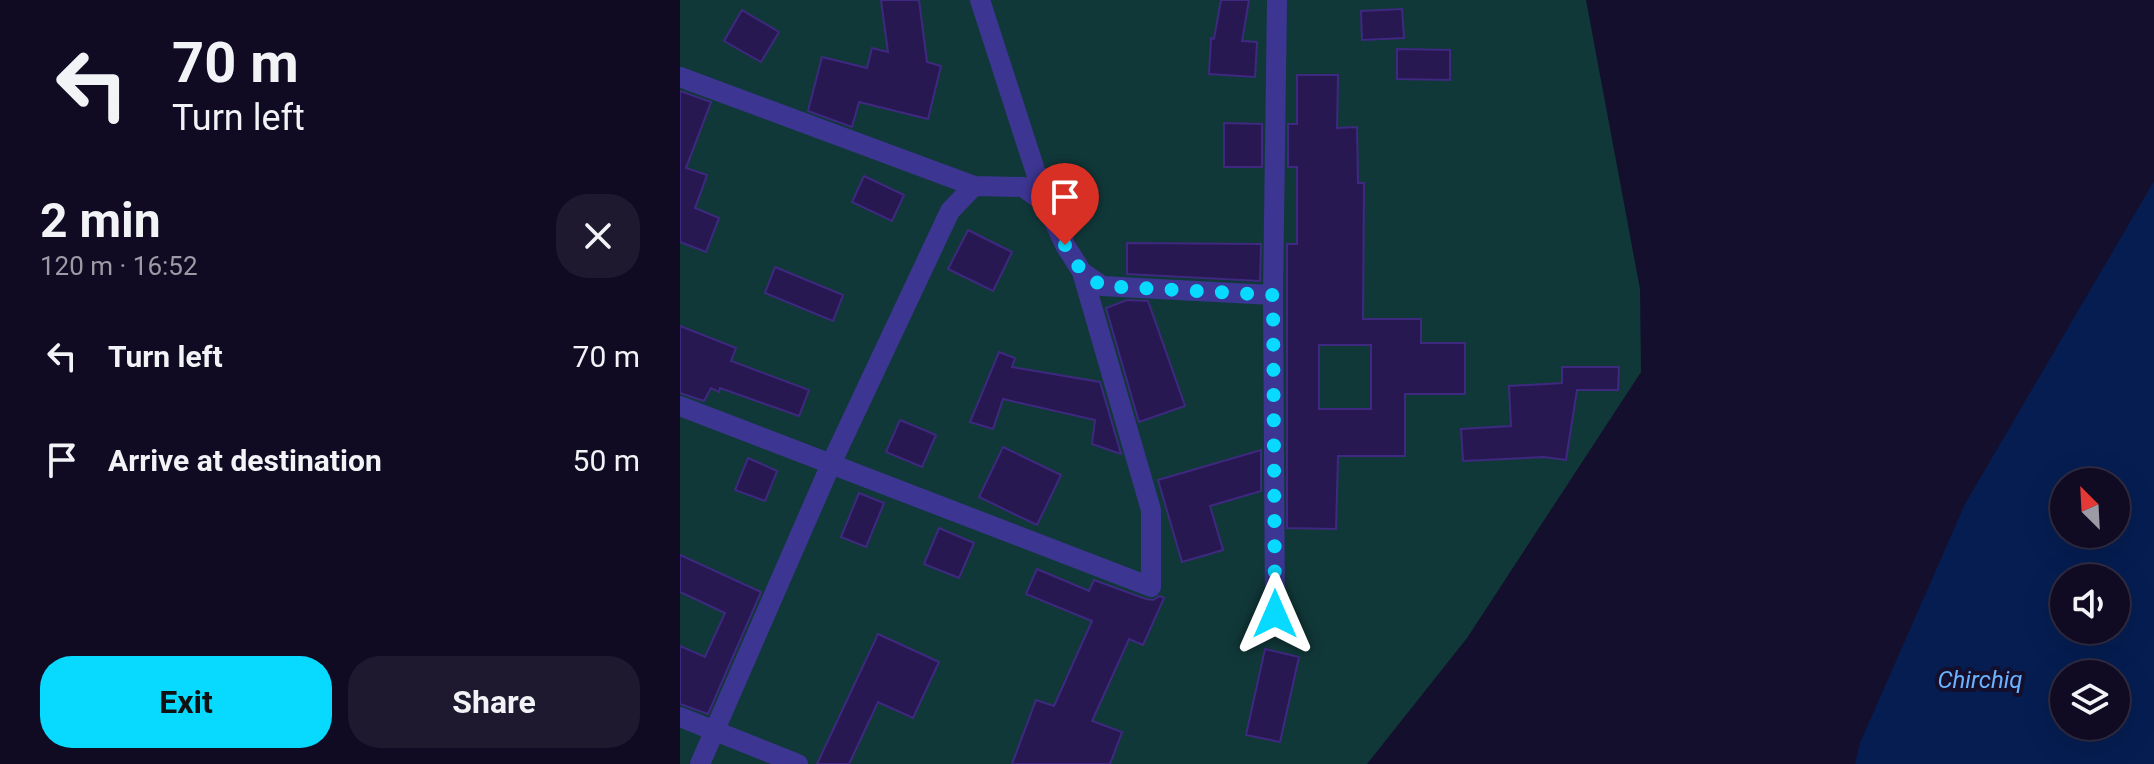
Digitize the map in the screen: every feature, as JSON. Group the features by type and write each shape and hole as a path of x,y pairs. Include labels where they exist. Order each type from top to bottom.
{"street":[{"path":"680,406 1151,587 1151,510 1082,272 1046,204 980,0"},
{"path":"1275,614 1273,295 1277,0"},
{"path":"680,77 974,186 1023,187 1046,204"},
{"path":"700,764 831,464 950,211 974,186"},
{"path":"1082,272 1102,286 1273,295"},
{"path":"680,717 798,764"}],"green space":[{"path":"680,0 1586,0 1640,289 1641,372 1467,638 1367,764 680,764"}],"water":[{"name":"Chirchiq","path":"2154,181 2154,764 1855,764 1860,743 1965,504"}],"building":[{"path":"881,0 919,0 927,62 941,66 928,119 859,102 852,127 808,111 822,57 867,68 872,48 888,52"},
{"path":"1221,0 1249,0 1242,41 1257,42 1255,77 1209,74 1211,38 1214,39"},
{"path":"1402,9 1404,38 1362,40 1361,11"},
{"path":"742,10 779,32 761,62 724,41"},
{"path":"1397,49 1450,50 1450,80 1397,79"},
{"path":"1297,75 1338,75 1337,128 1357,127 1358,183 1364,183 1363,319 1421,319 1421,343 1465,343 1465,394 1405,394 1405,456 1338,456 1336,529 1287,528 1287,244 1297,244 1297,167 1288,167 1288,124 1297,124","holes":["1319,345 1371,345 1371,409 1319,409"]},
{"path":"680,91 711,102 686,168 707,175 695,208 719,218 706,252 680,242"},
{"path":"1224,123 1262,124 1262,167 1224,167"},
{"path":"864,176 904,195 892,221 852,202"},
{"path":"968,230 1012,252 993,291 948,269"},
{"path":"1127,243 1261,244 1260,281 1127,274"},
{"path":"775,267 843,295 833,321 765,293"},
{"path":"1127,300 1148,301 1185,406 1139,422 1106,308"},
{"path":"680,326 736,348 731,361 809,390 799,416 720,388 719,392 711,388 704,401 680,393"},
{"path":"999,352 1015,358 1012,367 1100,382 1121,454 1092,444 1095,420 1003,399 993,429 970,422"},
{"path":"1562,367 1619,367 1618,390 1577,390 1566,460 1544,457 1463,461 1461,429 1511,426 1509,386 1562,383"},
{"path":"900,420 936,435 922,467 886,452"},
{"path":"1003,447 1061,475 1037,525 979,497"},
{"path":"1261,450 1261,491 1210,506 1223,550 1182,562 1158,480"},
{"path":"748,458 777,471 765,501 735,490"},
{"path":"859,493 884,503 866,547 841,537"},
{"path":"939,528 974,543 959,578 924,564"},
{"path":"680,555 761,592 708,714 680,704 680,646 705,657 725,613 680,592"},
{"path":"1037,569 1089,591 1094,580 1146,599 1164,598 1143,645 1129,639 1092,721 1122,732 1110,764 1012,764 1036,700 1054,706 1092,621 1026,594"},
{"path":"878,634 939,662 913,718 878,702 849,764 817,764"},
{"path":"1265,649 1299,657 1280,742 1246,735"}],"route":[{"path":"1065,245 1082,272 1102,286 1273,295 1275,614"}]}
